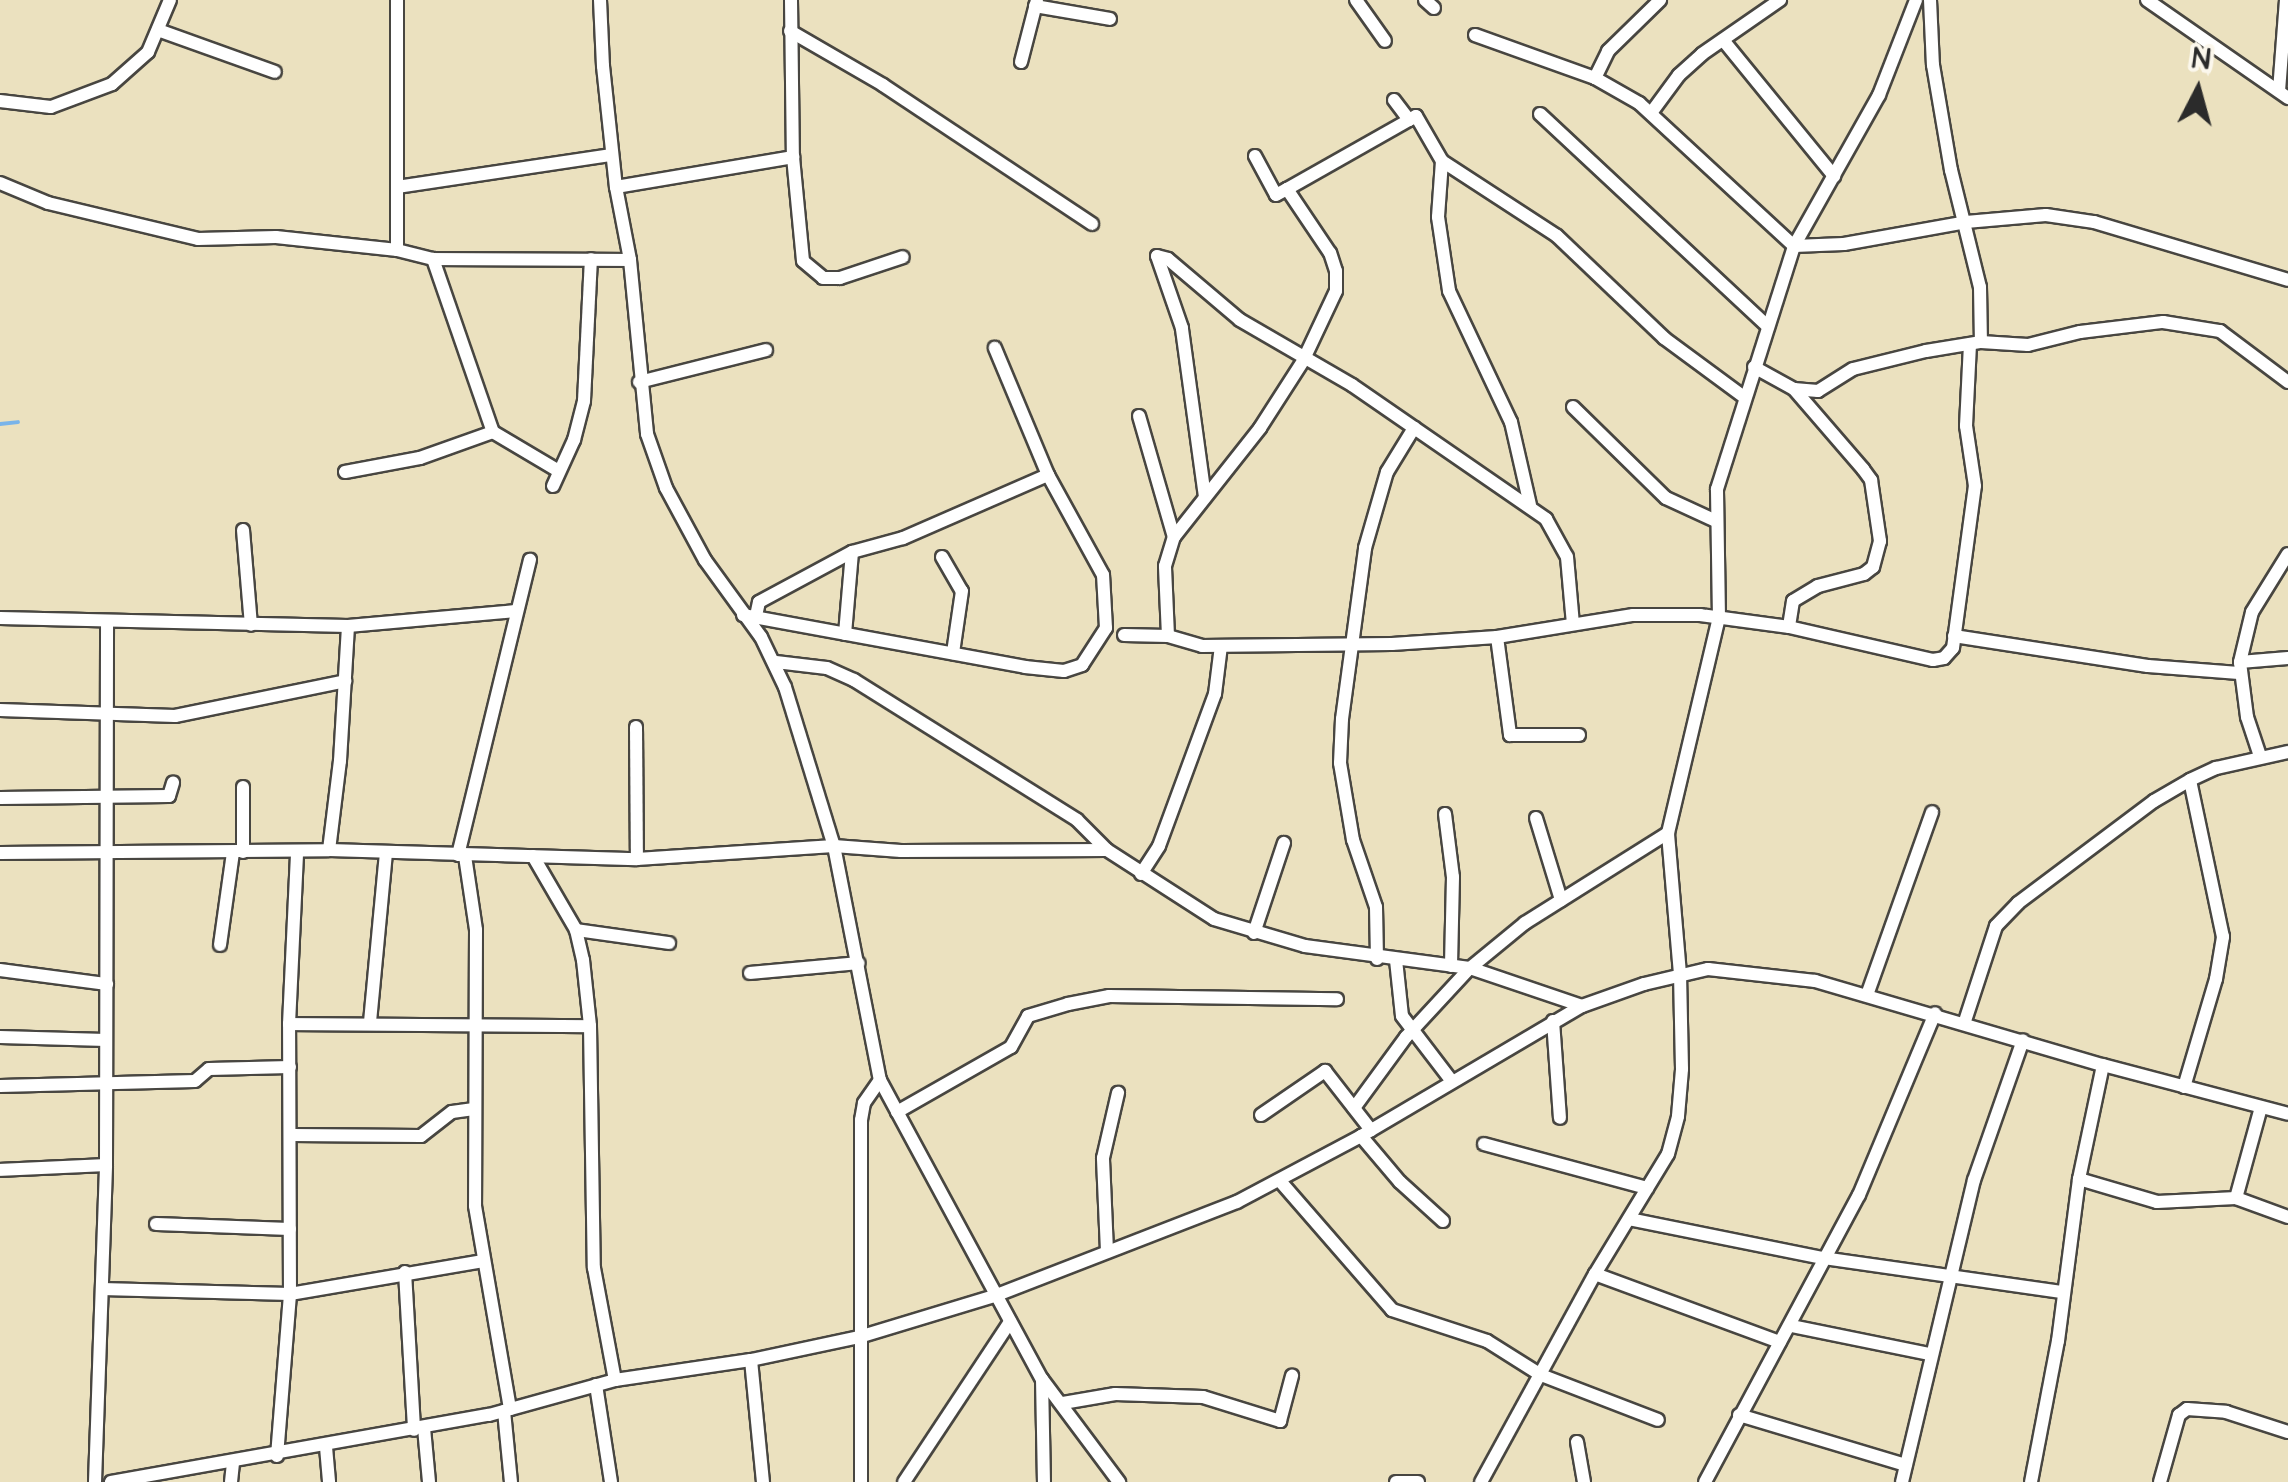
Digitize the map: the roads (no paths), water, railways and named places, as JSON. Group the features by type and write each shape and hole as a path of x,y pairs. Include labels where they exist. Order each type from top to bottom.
{"street":[{"path":"0,101 51,107 98,90 135,68 158,30 170,0"},
{"path":"397,0 397,250"},
{"path":"600,0 612,155 630,260 647,434 666,488 682,517 750,616 776,662 834,846 880,1080 1042,1379 1119,1482"},
{"path":"791,0 793,157 803,261 810,271 823,278 840,278 903,257"},
{"path":"1356,0 1385,41"},
{"path":"1596,78 1608,51 1660,0"},
{"path":"1651,113 1679,76 1780,0"},
{"path":"1481,1482 1595,1274 1668,1154 1678,1116 1680,974 1668,832 1719,618 1717,489 1794,246 1879,96 1916,0"},
{"path":"1124,635 1168,636 1182,643 1221,646 1349,644 1497,637 1633,615 1719,618 1789,627 1933,660 1944,658 1953,648 1975,486 1966,426 1980,287 1952,170 1933,65 1930,0"},
{"path":"2148,0 2284,94"},
{"path":"2171,0 2174,18"},
{"path":"2284,94 2286,0"},
{"path":"1021,62 1036,3 1110,19"},
{"path":"158,30 275,72"},
{"path":"790,31 883,85 1092,224"},
{"path":"1475,35 1596,78 1651,113 1794,246 1844,244 1966,222 2046,215 2094,222 2288,280"},
{"path":"1723,40 1834,176"},
{"path":"1394,100 1408,120"},
{"path":"1540,114 1768,326"},
{"path":"1255,156 1276,195 1416,116 1442,161 1556,236 1664,338 1744,397"},
{"path":"397,187 612,155"},
{"path":"616,188 793,157"},
{"path":"1442,161 1438,216 1449,292 1511,422 1530,505"},
{"path":"1,187 65,208 198,238 276,237 397,250 434,259 630,260"},
{"path":"1168,636 1165,566 1174,536 1260,428 1332,306 1336,271 1287,189"},
{"path":"1205,497 1182,328 1157,256 1168,259 1240,320 1352,385 1530,505 1557,532 1567,556 1573,624"},
{"path":"434,259 493,432 558,470"},
{"path":"553,486 574,440 584,401 592,259"},
{"path":"1794,390 1818,391 1853,369 1976,343 2028,345 2080,332 2163,322 2194,324 2220,332 2288,382"},
{"path":"750,616 903,648 1064,671 1082,665 1098,646 1106,628 1104,575 1048,475 994,348"},
{"path":"639,382 766,350"},
{"path":"1754,367 1794,390 1870,480 1880,541 1873,567 1864,574 1818,586 1793,601 1789,627"},
{"path":"1572,407 1666,498 1716,521"},
{"path":"1138,416 1174,536"},
{"path":"1377,958 1376,907 1353,840 1340,763 1349,644 1380,492 1414,428"},
{"path":"345,472 420,458 493,432"},
{"path":"750,616 759,602 852,552 904,538 1048,475"},
{"path":"243,530 250,625"},
{"path":"845,634 852,552"},
{"path":"2260,756 2240,668 2252,612 2288,554"},
{"path":"942,557 962,591 953,653"},
{"path":"511,1482 507,1410 474,1192 476,930 462,855 530,560"},
{"path":"0,618 107,624 348,626 516,611"},
{"path":"95,1482 106,1165 107,624"},
{"path":"329,850 348,626"},
{"path":"1954,636 2148,666 2240,668 2288,658"},
{"path":"1497,637 1510,735 1579,734"},
{"path":"1142,874 1174,810 1215,694 1221,646"},
{"path":"776,662 827,668 854,680 1077,820 1107,850 1214,918 1254,933 1377,958 1470,968 1582,1006"},
{"path":"0,710 176,716 345,681"},
{"path":"636,727 637,859"},
{"path":"1966,1022 1996,926 2018,903 2154,801 2190,780 2260,756 2288,752"},
{"path":"2184,1086 2216,979 2222,937 2190,780"},
{"path":"0,798 169,796 173,784"},
{"path":"220,945 238,852 243,787"},
{"path":"1868,996 1932,812"},
{"path":"1445,814 1453,876 1451,966"},
{"path":"1536,818 1561,900"},
{"path":"1354,1108 1412,1031 1470,968 1561,900 1668,832"},
{"path":"1254,933 1284,843"},
{"path":"0,853 329,850 637,859 834,846 889,851 1107,850"},
{"path":"278,1456 290,1294 289,1024 297,852"},
{"path":"370,1022 386,853"},
{"path":"533,856 576,930 590,1026 594,1268 615,1380"},
{"path":"576,930 669,943"},
{"path":"1396,960 1398,1007 1412,1031 1452,1080"},
{"path":"750,973 859,963"},
{"path":"0,970 106,984"},
{"path":"111,1482 326,1447 507,1410 615,1380 751,1360 858,1337 997,1295 1207,1217 1366,1133 1582,1006 1680,974 1744,971 1815,980 2103,1065 2288,1114"},
{"path":"897,1112 1011,1048 1028,1016 1068,1004 1109,996 1337,999"},
{"path":"1705,1482 1792,1326 1858,1195 1935,1014"},
{"path":"1554,1021 1560,1118"},
{"path":"289,1024 590,1026"},
{"path":"0,1037 106,1040"},
{"path":"1902,1482 1974,1180 2023,1040"},
{"path":"2031,1482 2079,1179 2103,1065"},
{"path":"0,1086 195,1082 209,1069 290,1068"},
{"path":"1261,1114 1322,1070 1354,1108 1366,1133 1400,1182 1443,1221"},
{"path":"861,1482 861,1120 864,1104 880,1080"},
{"path":"1107,1251 1103,1158 1118,1094"},
{"path":"2236,1198 2261,1107"},
{"path":"292,1135 420,1136 443,1116 474,1109"},
{"path":"1484,1144 1648,1188"},
{"path":"0,1170 106,1165"},
{"path":"2079,1179 2157,1202 2236,1198 2288,1216"},
{"path":"1280,1181 1392,1310 1487,1341 1542,1374 1658,1420"},
{"path":"1629,1219 1823,1258 2063,1292"},
{"path":"156,1224 290,1229"},
{"path":"102,1289 290,1294 483,1261"},
{"path":"405,1272 419,1429 429,1482"},
{"path":"1595,1274 1780,1342"},
{"path":"904,1482 1010,1322"},
{"path":"1792,1326 1930,1354"},
{"path":"751,1360 763,1482"},
{"path":"1063,1403 1115,1394 1203,1396 1280,1421 1292,1376"},
{"path":"1042,1379 1044,1482"},
{"path":"596,1385 611,1482"},
{"path":"2160,1482 2179,1415 2187,1409 2214,1409 2288,1432"},
{"path":"1739,1416 1906,1465"},
{"path":"1577,1442 1584,1482"},
{"path":"326,1447 329,1482"},
{"path":"231,1482 233,1464"},
{"path":"1396,1482 1418,1482"}],"waterway":[{"path":"0,424 18,422"}]}
